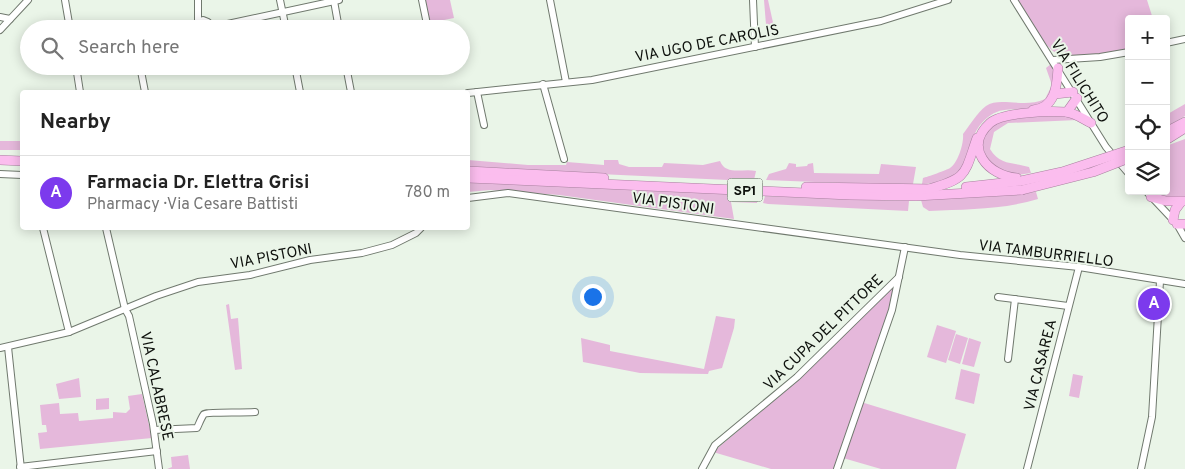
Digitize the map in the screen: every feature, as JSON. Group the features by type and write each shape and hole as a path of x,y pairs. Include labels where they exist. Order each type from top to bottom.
{"highway":[{"path":"926,190 949,184 961,176 978,134 988,120 1004,112 1038,109 1046,105 1055,94 1058,68"},
{"path":"1055,94 1075,95 1067,112"},
{"path":"1022,183 999,175 982,160 979,142 985,128 1003,116 1067,112 1091,123"},
{"path":"1170,130 1185,122"},
{"path":"1170,138 1185,128"},
{"path":"1170,140 1185,137"},
{"name":"SP1","path":"470,171 810,187 926,190 1022,183 1125,151"},
{"path":"0,154 20,155"},
{"path":"0,160 20,161"},
{"name":"SP1","path":"470,178 850,195 916,196 1093,172 1125,160"},
{"path":"1153,195 1183,201"},
{"path":"1178,223 1175,210 1183,201"}],"street":[{"path":"0,30 28,0"},
{"path":"65,0 68,20"},
{"path":"280,0 284,20"},
{"path":"241,20 337,0 338,20"},
{"path":"422,0 426,20"},
{"path":"550,0 566,82"},
{"path":"753,0 755,47"},
{"name":"VIA UGO DE CAROLIS","path":"470,92 592,80 881,21 948,0"},
{"name":"VIA FILICHITO","path":"1014,0 1106,146 1125,169"},
{"path":"199,2 206,20"},
{"path":"198,20 199,2"},
{"path":"0,17 10,19"},
{"path":"1170,42 1185,39"},
{"path":"1053,60 1100,57 1125,53"},
{"path":"77,75 80,90"},
{"path":"142,75 145,90"},
{"path":"297,75 300,90"},
{"path":"348,75 351,90"},
{"path":"544,84 564,159"},
{"path":"477,92 484,125"},
{"path":"0,174 20,175"},
{"name":"VIA PISTONI","path":"470,198 508,193 905,247"},
{"path":"1149,195 1178,223 1185,238"},
{"path":"44,230 69,332"},
{"name":"VIA CALABRESE","path":"106,230 125,309 130,316 154,430 159,469"},
{"name":"VIA PISTONI","path":"0,348 69,332 198,282 250,274 285,265 362,253 392,245 416,234 419,230"},
{"name":"VIA TAMBURRIELLO","path":"905,247 1078,267 1185,284"},
{"name":"VIA CUPA DEL PITTORE","path":"702,469 715,445 797,377 899,277 905,247"},
{"name":"VIA CASAREA","path":"1027,469 1078,267"},
{"path":"837,469 860,401 877,359 892,310 899,277"},
{"path":"1141,469 1152,417 1160,281"},
{"path":"998,297 1068,306"},
{"path":"1008,359 1015,299"},
{"path":"8,347 21,468 157,451"},
{"path":"154,430 197,428 204,413 209,411 226,414 255,412"}],"shaded area":[{"path":"424,0 450,0 454,18 428,20"},
{"path":"764,0 768,0 776,36 767,37"},
{"path":"1017,0 1147,0 1152,15 1125,15 1125,49 1090,56 1060,54 1053,51 1038,34"},
{"path":"1051,64 1056,81 1047,102 1029,109 995,112 980,125 962,168 954,176 942,182 922,184 923,178 950,168 956,162 963,142 963,134 986,106 998,102 1029,103 1045,99 1052,85 1046,68"},
{"path":"1185,104 1185,116 1170,125 1170,113"},
{"path":"1030,115 1066,115 1077,120 1008,123 994,132 990,149 994,154 1003,161 1029,167 1031,173 1011,176 986,161 982,141 986,131 994,124 1004,119"},
{"path":"1185,139 1185,199 1160,195 1170,195 1170,145"},
{"path":"0,141 20,141 20,150 0,150"},
{"path":"470,160 528,165 566,165 567,162 604,165 604,160 618,160 619,164 629,167 662,167 664,163 703,165 720,161 723,166 731,170 756,171 754,180 470,168"},
{"path":"789,163 796,164 796,167 807,166 813,163 814,173 879,174 881,164 916,167 913,184 766,180 769,174 786,169"},
{"path":"470,182 757,195 757,203 731,202 734,219 559,195 490,190 470,192"},
{"path":"1036,192 1038,199 1024,203 984,208 929,211 923,207 921,200"},
{"path":"765,196 909,201 908,211 768,204 763,203"},
{"path":"893,284 896,284 882,337 861,390 835,469 771,469 713,452 789,388"},
{"path":"229,304 231,319 238,318 242,369 235,370 226,305"},
{"path":"716,316 735,319 734,328 722,368 709,371 708,374 640,373 583,362 581,338 610,345 610,351 704,369"},
{"path":"937,325 956,331 946,363 927,357"},
{"path":"956,334 968,338 960,364 948,360"},
{"path":"969,338 981,342 974,367 962,364"},
{"path":"961,369 980,374 974,404 955,399"},
{"path":"1073,374 1083,376 1079,398 1069,396"},
{"path":"79,378 81,397 59,399 56,384"},
{"path":"142,394 152,438 40,449 38,433 47,432 46,425 42,425 40,405 59,403 60,414 78,413 79,421 113,418 113,412 126,413 130,409 128,396"},
{"path":"109,398 109,409 96,410 96,399"},
{"path":"861,402 966,434 956,469 881,469 843,458"},
{"path":"188,455 190,469 167,469 172,467 171,457"}],"place":[{"name":"Farmacia Dr. Elettra Grisi","path":"1154,304"}]}
